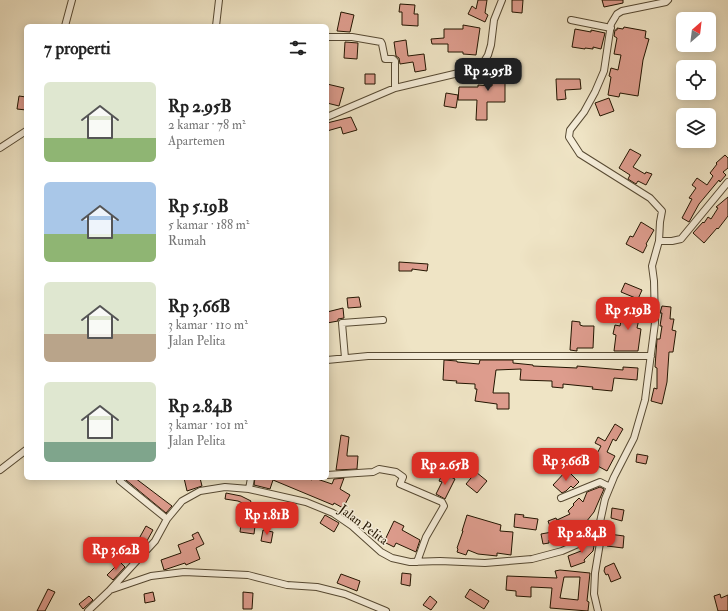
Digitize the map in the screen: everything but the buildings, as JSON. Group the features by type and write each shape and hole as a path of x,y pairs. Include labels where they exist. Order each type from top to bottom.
{"street":[{"path":"66,24 72,0"},
{"path":"216,24 219,0"},
{"path":"329,116 395,88 467,71 483,63 488,55 491,45 494,20 502,0"},
{"path":"598,611 594,594 595,573 601,537 600,522 605,498 634,438 645,400 655,323 652,266 659,241 662,211 650,198 580,154 569,137 570,130 587,105 604,71 610,28 613,18 622,11 666,2 668,0"},
{"path":"571,20 610,28"},
{"path":"329,37 352,37 381,42 384,59 392,59 395,61 395,88"},
{"path":"0,148 24,132"},
{"path":"659,241 681,239 728,182"},
{"path":"345,358 342,323 383,320"},
{"path":"329,360 368,356 651,356"},
{"path":"0,470 24,452"},
{"path":"329,475 373,472 379,469 396,472 403,477 400,484 442,502 444,506 426,537 417,562"},
{"path":"249,489 251,480"},
{"path":"120,481 167,519"},
{"path":"561,498 600,482 610,487"},
{"name":"Jalan Pelita","path":"88,611 155,541 167,519 182,501 200,491 225,487 249,489 306,502 333,513 352,526 381,552 392,558 410,562 440,561 485,563 532,559 562,552 578,544 600,522"},
{"path":"109,590 151,576 164,574 184,572 248,575 287,585 317,587 345,594 386,611"}]}
